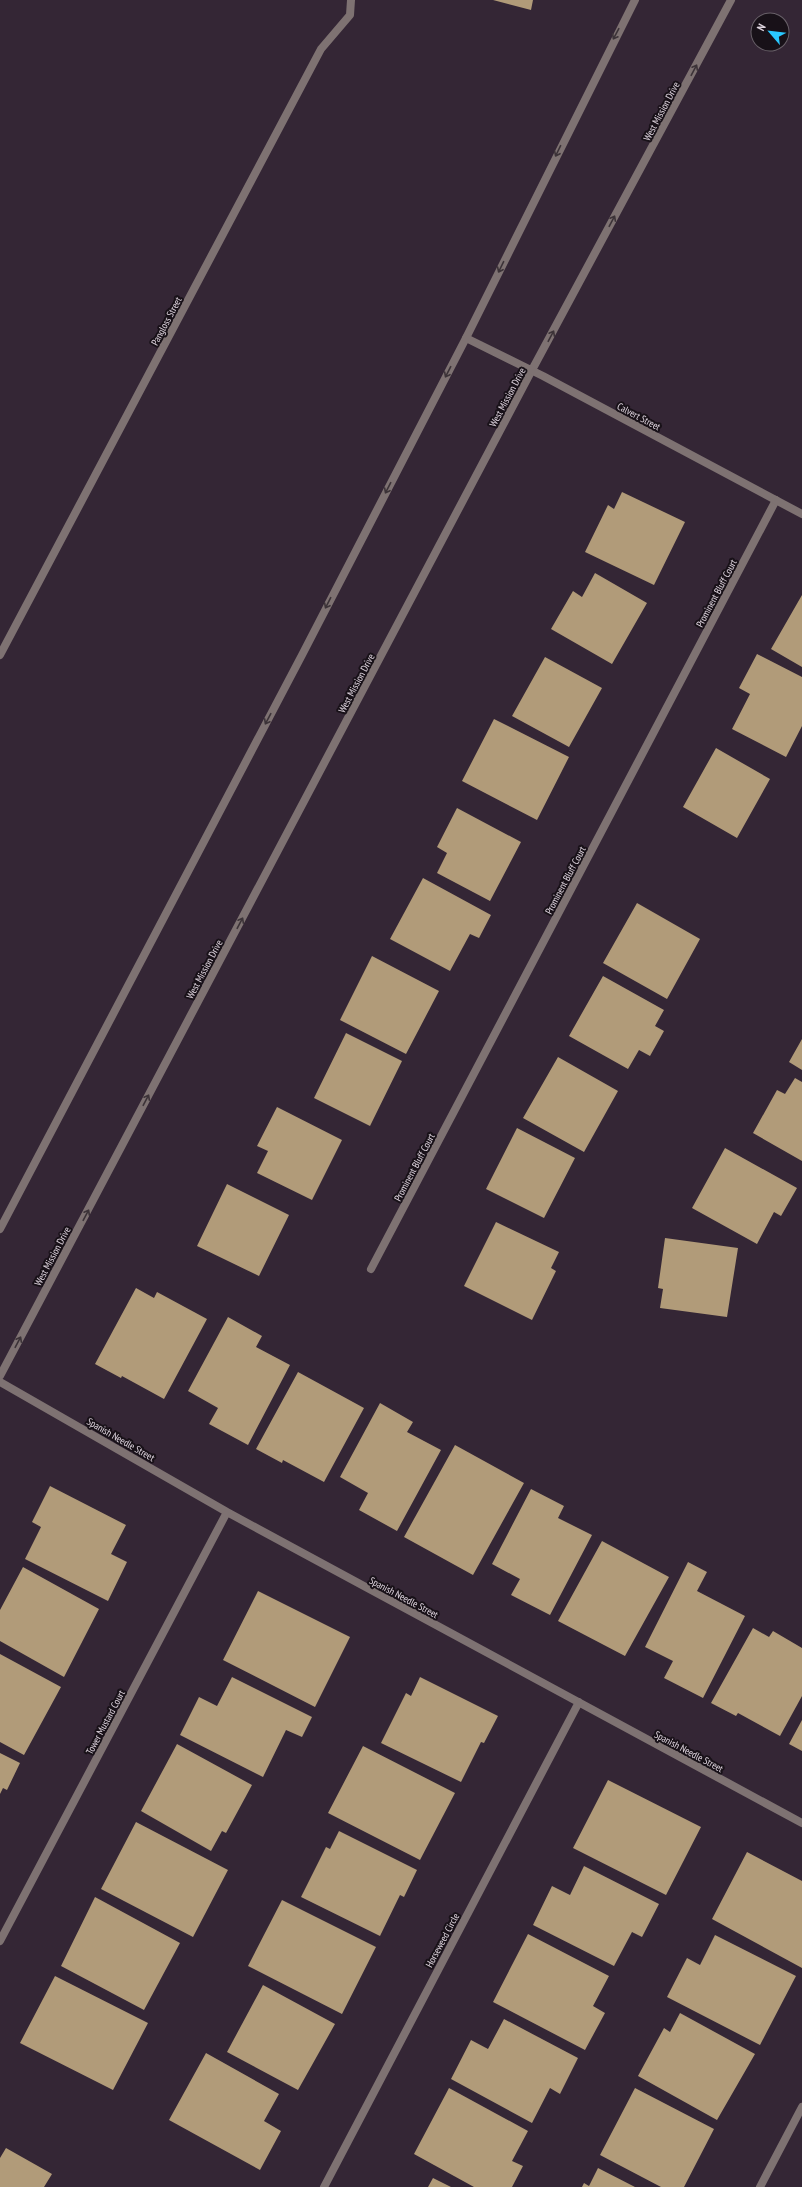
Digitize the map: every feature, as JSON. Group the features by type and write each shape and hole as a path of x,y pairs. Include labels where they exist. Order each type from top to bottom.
{"street":[{"name":"Pangloss Street","path":"0,655 321,49 350,15 351,0"},
{"path":"0,1229 302,655 466,338 635,0"},
{"name":"West Mission Drive","path":"0,1376 532,370 730,0"},
{"name":"Calvert Street","path":"466,338 532,370 802,514"},
{"name":"Prominent Bluff Court","path":"371,1269 776,500"},
{"name":"Spanish Needle Street","path":"0,1382 227,1512 802,1823"},
{"name":"Tower Mustard Court","path":"0,1941 227,1512"},
{"name":"Horseweed Circle","path":"324,2187 579,1702"},
{"path":"760,2187 802,2107"}],"building":[{"path":"493,0 533,0 531,10"},
{"path":"622,492 685,522 654,585 585,552 608,505 614,509"},
{"path":"595,573 647,603 612,664 551,629 573,591 582,597"},
{"path":"802,595 802,667 771,649"},
{"path":"757,654 802,677 802,726 786,757 732,729 750,694 739,688"},
{"path":"545,657 602,688 569,747 512,716"},
{"path":"494,719 569,757 537,820 462,781"},
{"path":"716,748 770,779 737,838 683,807"},
{"path":"457,808 521,842 490,901 437,873 447,853 437,847"},
{"path":"423,878 491,915 479,938 470,934 450,971 390,939"},
{"path":"637,903 700,939 667,999 603,963"},
{"path":"372,956 439,991 406,1054 340,1020"},
{"path":"603,976 664,1010 655,1026 664,1031 650,1056 639,1050 628,1069 569,1036"},
{"path":"346,1033 402,1061 370,1126 314,1098"},
{"path":"802,1039 802,1070 789,1062"},
{"path":"558,1057 618,1091 584,1152 523,1118"},
{"path":"795,1078 802,1082 802,1161 753,1133 777,1090 785,1094"},
{"path":"277,1107 342,1140 312,1200 257,1173 268,1151 257,1146"},
{"path":"517,1128 575,1158 544,1218 486,1189"},
{"path":"725,1148 797,1188 781,1216 774,1212 757,1244 692,1208"},
{"path":"227,1184 289,1215 259,1276 197,1246"},
{"path":"496,1222 559,1252 551,1268 556,1271 532,1320 464,1286"},
{"path":"665,1238 738,1248 727,1317 660,1308 663,1289 658,1288"},
{"path":"136,1288 154,1298 157,1292 207,1319 164,1399 122,1376 121,1378 95,1364"},
{"path":"228,1317 262,1336 256,1347 290,1365 248,1445 209,1424 218,1408 188,1391"},
{"path":"298,1372 364,1408 324,1482 283,1460 282,1463 256,1449"},
{"path":"380,1403 413,1422 407,1432 441,1450 397,1531 359,1510 368,1493 340,1477"},
{"path":"455,1445 524,1483 473,1575 404,1537"},
{"path":"50,1486 126,1525 111,1554 127,1562 108,1601 25,1559 41,1527 32,1522"},
{"path":"531,1489 564,1506 558,1518 592,1535 550,1615 511,1595 520,1579 492,1564"},
{"path":"602,1541 669,1577 625,1656 558,1621"},
{"path":"688,1562 707,1572 697,1591 745,1616 703,1698 664,1678 673,1661 645,1647"},
{"path":"23,1567 99,1609 64,1677 0,1641 0,1610"},
{"path":"258,1591 350,1637 315,1707 223,1660"},
{"path":"753,1628 769,1637 773,1631 802,1648 802,1696 780,1736 738,1713 736,1716 711,1703"},
{"path":"0,1654 61,1687 24,1755 0,1742"},
{"path":"232,1677 312,1717 302,1737 286,1730 263,1777 180,1735 199,1697 217,1706"},
{"path":"420,1677 498,1716 484,1743 481,1742 461,1782 381,1743 406,1693 411,1696"},
{"path":"802,1720 802,1751 789,1744"},
{"path":"177,1744 252,1785 226,1833 222,1831 211,1851 141,1811"},
{"path":"363,1746 455,1793 420,1860 328,1813"},
{"path":"0,1753 20,1763 7,1790 3,1788 0,1794"},
{"path":"608,1780 701,1827 666,1895 573,1848"},
{"path":"136,1822 228,1870 193,1937 101,1889"},
{"path":"339,1831 417,1870 404,1897 400,1895 380,1936 301,1897 326,1847 330,1849"},
{"path":"747,1852 802,1881 802,1968 712,1919"},
{"path":"584,1866 659,1904 642,1937 632,1932 614,1966 533,1925 552,1886 570,1895"},
{"path":"95,1897 180,1943 144,2010 61,1966"},
{"path":"282,1900 376,1947 342,2014 248,1966"},
{"path":"528,1934 609,1976 593,2006 605,2013 585,2050 493,2002"},
{"path":"715,1935 796,1976 760,2045 667,1997 687,1958 700,1965"},
{"path":"55,1976 148,2023 113,2090 20,2043"},
{"path":"263,1985 335,2024 298,2090 227,2052"},
{"path":"680,2013 755,2054 717,2120 638,2076 664,2028 670,2032"},
{"path":"504,2019 578,2058 560,2094 550,2088 532,2123 451,2079 471,2040 488,2049"},
{"path":"206,2053 279,2094 264,2121 281,2131 260,2170 169,2120"},
{"path":"449,2088 528,2131 512,2161 523,2166 512,2187 474,2187 414,2154"},
{"path":"635,2088 714,2129 684,2187 661,2187 600,2155"},
{"path":"6,2148 52,2174 44,2187 0,2187 0,2158"},
{"path":"598,2168 635,2187 582,2187 584,2183 589,2186"},
{"path":"433,2178 451,2187 428,2187"}]}
